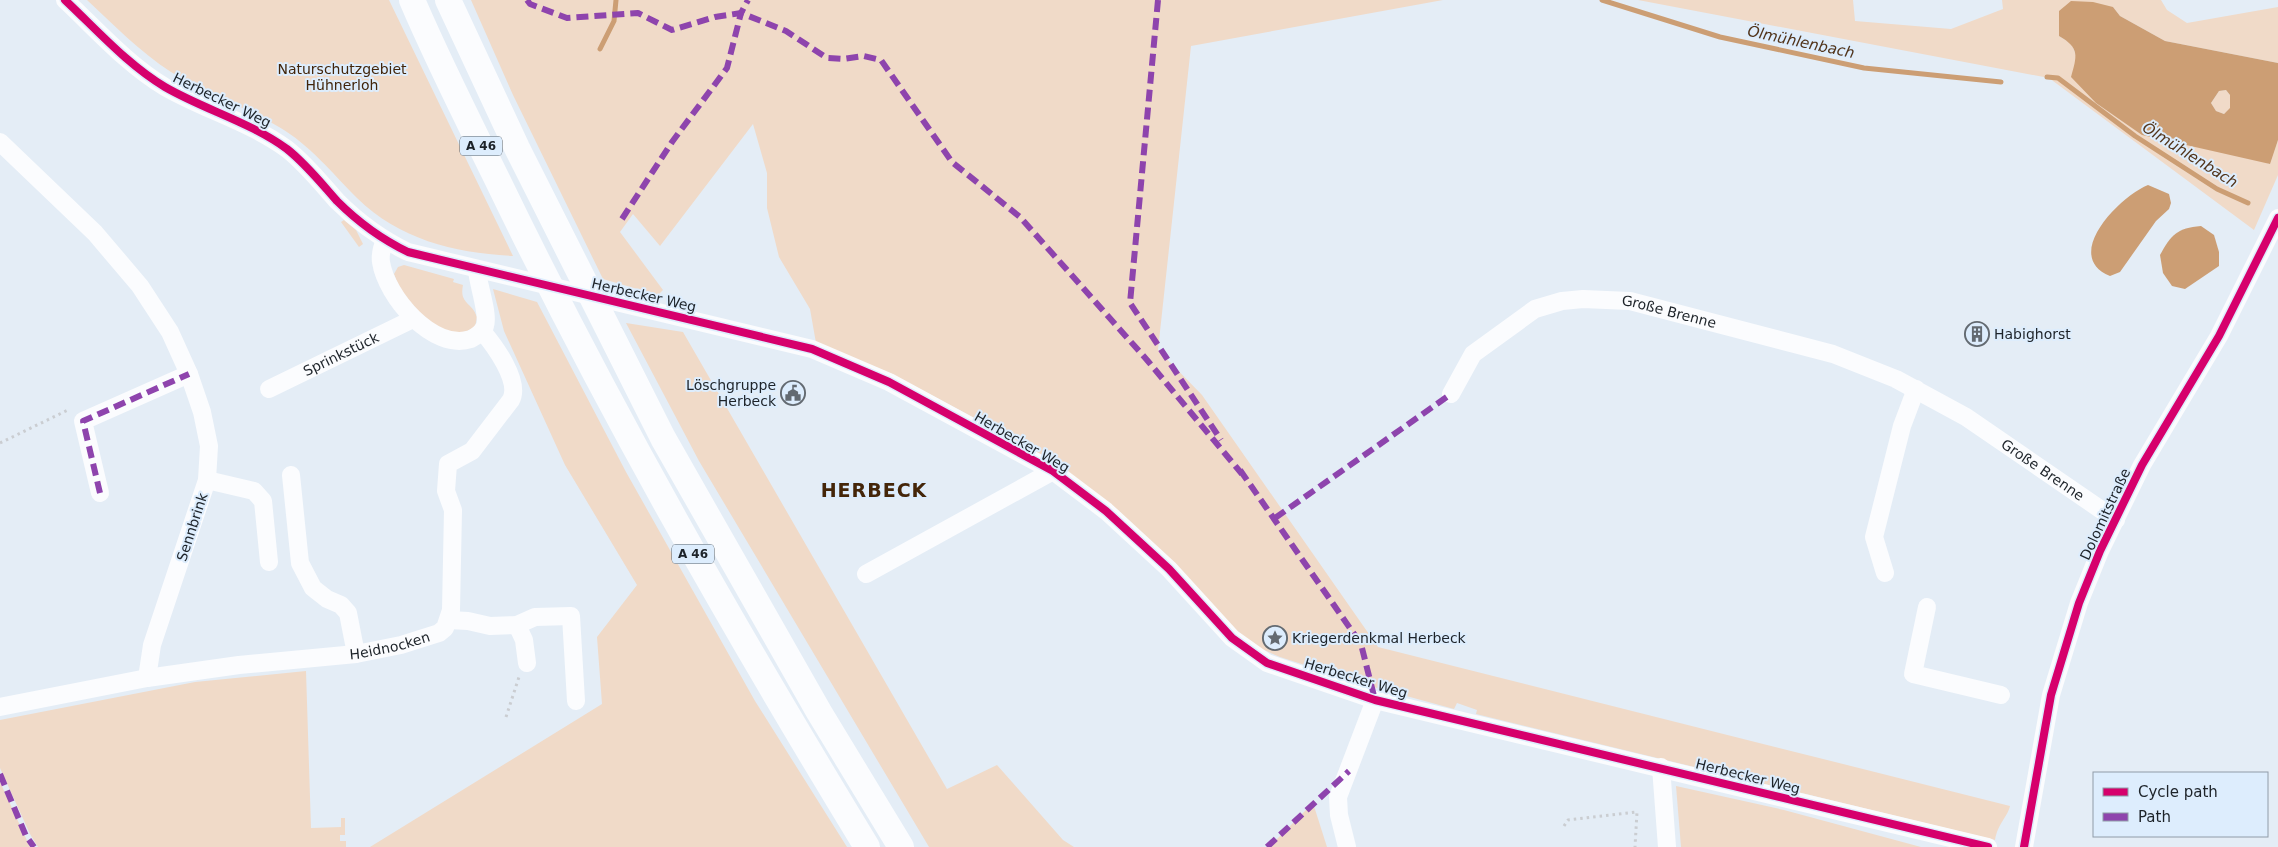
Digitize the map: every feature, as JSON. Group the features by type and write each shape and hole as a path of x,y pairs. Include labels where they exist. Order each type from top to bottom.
{"highway":[{"name":"A 46","path":"412,0 533,254 618,419 776,698 867,847"},
{"name":"A 46","path":"450,4 517,148 663,438 819,712 902,847"}],"street":[{"name":"Herbecker Weg","path":"65,0 152,78 177,93 251,128 286,149 312,172 338,202 385,240 408,252 812,349 889,382 1053,471 1106,510 1169,569 1232,638 1250,653 1267,663 1375,700 1988,847"},
{"name":"Sennbrink","path":"0,142 94,233 140,286 170,332 189,374 202,412 209,446 207,480 152,645 147,678"},
{"name":"Dolomitstraße","path":"2024,847 2044,733 2064,648 2079,603 2142,465 2219,336 2278,218"},
{"path":"385,240 381,262 386,278 413,318 440,337 454,341 475,337 482,331 486,317 479,270"},
{"name":"Große Brenne","path":"1450,394 1473,354 1535,309 1562,301 1583,299 1630,301 1833,354 1873,368 1966,417 2116,520"},
{"name":"Sprinkstück","path":"269,389 413,318"},
{"path":"482,331 498,350 513,393 511,400 472,451 448,464 446,491 453,510 449,620 468,621 490,626 518,625 535,617 571,616 576,701"},
{"path":"100,493 83,421 189,374"},
{"path":"1885,573 1874,538 1902,426 1916,389"},
{"name":"Herbecker Weg","path":"866,574 1053,471"},
{"path":"291,475 300,563 313,588 327,599 341,605 348,613 356,654"},
{"path":"207,480 254,491 263,501 269,562"},
{"path":"1927,607 1912,674 2001,695"},
{"name":"Heidnocken","path":"0,707 147,678 239,665 356,654 401,645 439,633 449,620"},
{"path":"518,625 524,640 527,663"},
{"path":"1347,847 1339,815 1338,797 1375,700"},
{"path":"1660,767 1667,847"}],"path":[{"path":"0,444 69,410"},
{"path":"506,716 520,678 519,667 527,663"},
{"path":"1564,826 1568,820 1637,812 1636,847"}],"green space":[{"name":"Naturschutzgebiet Hühnerloh","path":"87,0 389,0 513,256 470,252 429,242 391,224 357,198 301,142 266,119 171,72 138,47"},
{"path":"471,0 1443,0 1191,46 1158,350 1202,395 1378,647 2010,806 1998,829 1995,840 1476,714 1477,710 1457,703 1454,709 1366,685 1280,657 1257,647 1237,631 1102,498 1027,446 890,373 816,343 810,309 779,257 767,208 767,173 753,124 660,246 633,214 620,232 663,290 658,295 603,279 513,95"},
{"path":"1638,0 1853,0 1855,21 1951,29 2003,9 2002,0 2161,0 2167,10 2187,23 2278,7 2278,63 2165,41 2120,16 2113,7 2059,11 2059,36 2072,44 2076,56 2269,164 2278,140 2278,175 2254,230 2049,78"},
{"path":"2226,90 2230,95 2230,109 2224,114 2216,111 2211,103 2219,91"},
{"path":"344,220 356,230 363,244 359,247 341,222"},
{"path":"404,265 454,279 453,282 463,285 464,300 477,317 475,327 466,331 446,331 428,321 404,296 399,287 394,274 398,267"},
{"path":"493,289 537,302 626,472 755,701 847,847 370,847 602,704 597,637 637,585 565,465 504,331"},
{"path":"626,323 683,332 947,789 997,765 1063,840 1074,847 929,847 699,461"},
{"path":"306,671 311,828 341,827 341,818 345,818 345,835 340,835 340,841 346,841 346,847 38,847 30,834 0,768 0,720 195,682"},
{"path":"0,782 30,847 0,847"},
{"path":"1676,786 1784,810 1921,847 1681,847"},
{"path":"1313,803 1327,847 1269,847"}],"shaded area":[{"path":"2071,1 2093,2 2113,7 2120,16 2165,41 2278,63 2278,140 2270,164 2142,135 2096,103 2071,77 2075,63 2075,53 2071,45 2059,36 2059,11","holes":["2226,90 2230,95 2230,108 2224,114 2216,111 2211,103 2219,91"]},
{"path":"2148,185 2169,194 2171,203 2169,209 2156,221 2120,272 2110,276 2096,267 2091,255 2093,241 2100,227 2111,213 2136,191"},
{"path":"2201,226 2214,235 2219,252 2219,266 2185,289 2172,286 2163,273 2160,255 2171,238 2180,231"}],"waterway":[{"path":"600,49 614,21 616,0"},
{"name":"Ölmühlenbach","path":"1602,0 1720,37 1864,68 2001,82"},
{"name":"Ölmühlenbach","path":"2047,77 2058,78 2135,136 2217,189 2248,203"}],"marked path":[{"path":"527,0 530,4 567,18 638,13 672,30 715,17 741,13 786,31 827,58 843,59 864,56 881,60 952,162 1020,217 1147,360 1242,474"},
{"path":"622,219 672,142 727,68 741,13 748,0"},
{"path":"1158,0 1130,303 1221,440"},
{"path":"100,493 83,421 189,374"},
{"path":"1275,518 1451,394"},
{"path":"1240,470 1361,644 1375,700"},
{"path":"1267,847 1349,771"},
{"path":"0,774 26,836 34,847"}],"cycle path":[{"path":"65,0 113,46 151,78 180,95 258,131 287,149 307,167 353,216 379,236 408,252 812,349 889,382 1053,471 1106,511 1169,569 1232,638 1267,663 1375,700 1988,847"},
{"path":"2024,847 2051,695 2079,603 2100,551 2142,465 2219,336 2278,218"}],"place":[{"name":"Habighorst","path":"1977,334"},
{"name":"Löschgruppe Herbeck","path":"793,393"},
{"name":"Kriegerdenkmal Herbeck","path":"1275,638"}],"district":[{"name":"HERBECK","path":"874,490"}]}
